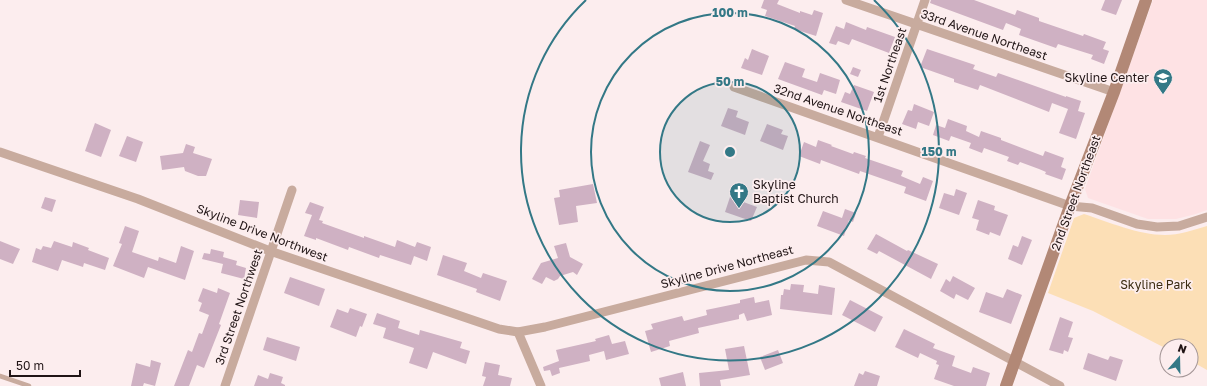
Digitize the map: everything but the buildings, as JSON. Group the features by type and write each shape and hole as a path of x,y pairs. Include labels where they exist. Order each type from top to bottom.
{"street":[{"name":"33rd Avenue Northeast","path":"846,0 1114,92"},
{"name":"1st Northeast","path":"878,137 925,0"},
{"name":"2nd Street Northeast","path":"1006,386 1070,206 1114,92 1146,0"},
{"name":"32nd Avenue Northeast","path":"734,86 1070,206"},
{"name":"Skyline Drive Northwest","path":"0,152 138,199 270,251 453,314 499,329 518,332"},
{"name":"3rd Street Northwest","path":"225,386 292,190"},
{"path":"1070,206 1092,208 1138,224 1157,227 1179,226 1207,217"},
{"name":"Skyline Drive Northeast","path":"518,332 545,327 806,260 829,262 1060,386"},
{"path":"518,332 541,386"}],"lane":[{"path":"0,376 29,386"}],"shaded area":[{"name":"Skyline Center","path":"1153,0 1207,0 1207,210 1176,219 1148,219 1088,198 1085,189"}],"green space":[{"name":"Skyline Park","path":"1084,214 1124,228 1144,233 1165,235 1186,232 1207,226 1207,370 1199,366 1199,338 1159,338 1159,345 1093,311 1048,293 1074,218"}],"place":[{"name":"Skyline Center","path":"1163,95"},
{"name":"Skyline Baptist Church","path":"739,209"}]}
